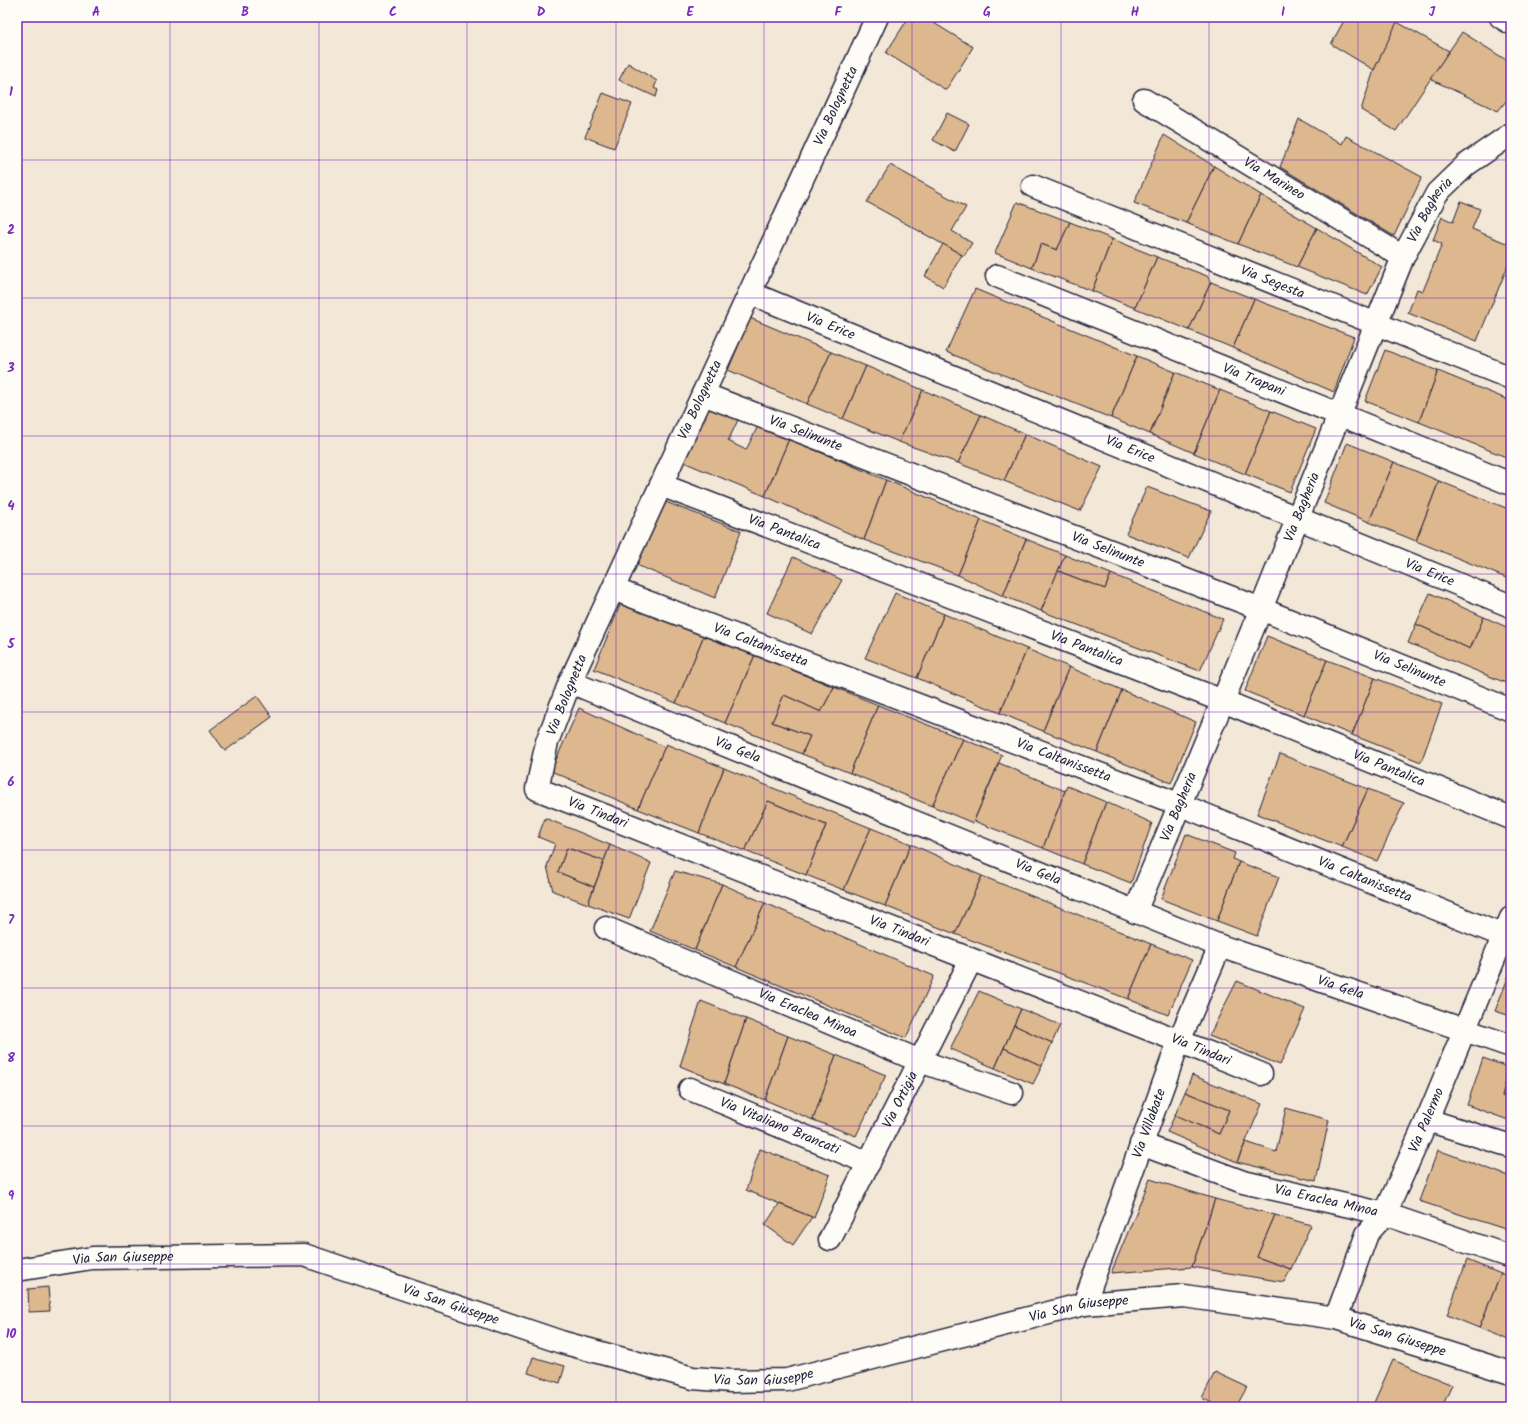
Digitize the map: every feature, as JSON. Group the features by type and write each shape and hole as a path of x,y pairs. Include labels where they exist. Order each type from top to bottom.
{"street":[{"name":"Via Bolognetta","path":"537,788 548,742 570,682 877,17"},
{"path":"1501,17 1511,23"},
{"name":"Via Marineo","path":"1144,100 1403,257"},
{"name":"Via Bagheria","path":"1135,912 1181,805 1403,257 1437,193 1466,165 1511,134"},
{"name":"Via Segesta","path":"1033,186 1511,378"},
{"name":"Via Trapani","path":"997,276 1511,484"},
{"name":"Via Erice","path":"750,293 1511,606"},
{"name":"Via Selinunte","path":"703,394 1261,609 1511,710"},
{"name":"Via Pantalica","path":"661,485 1223,701 1511,818"},
{"name":"Via Caltanissetta","path":"613,590 1181,805 1508,931"},
{"name":"Via Gela","path":"570,682 1220,946 1511,1046"},
{"name":"Via Tindari","path":"537,788 1261,1074"},
{"name":"Via Eraclea Minoa","path":"606,928 920,1061 1012,1093"},
{"name":"Via Palermo","path":"1336,1318 1367,1234 1385,1214 1508,931"},
{"name":"Via Villabate","path":"1084,1304 1179,1041 1220,946"},
{"name":"Via Ortigia","path":"830,1239 971,960"},
{"name":"Via Vitaliano Brancati","path":"690,1089 869,1162"},
{"path":"1427,1120 1511,1146"},
{"name":"Via Eraclea Minoa","path":"1141,1144 1243,1182 1385,1214 1511,1257"},
{"name":"Via San Giuseppe","path":"17,1270 92,1258 304,1255 561,1342 693,1378 732,1382 787,1380 1084,1304 1184,1296 1336,1318 1511,1373"}],"building":[{"path":"909,17 924,17 973,47 946,90 886,53"},
{"path":"1346,17 1401,17 1374,70 1331,44"},
{"path":"1397,22 1449,51 1396,131 1361,110 1374,70"},
{"path":"1462,32 1511,63 1511,95 1498,111 1430,79"},
{"path":"628,63 657,81 654,88 658,90 656,97 619,80"},
{"path":"603,93 632,104 614,148 585,137"},
{"path":"947,113 969,124 955,152 933,140"},
{"path":"1299,119 1342,144 1346,136 1422,177 1394,236 1280,167"},
{"path":"1164,135 1214,166 1186,223 1134,203"},
{"path":"890,165 966,207 952,231 972,243 964,256 867,202"},
{"path":"1214,166 1261,195 1238,244 1186,223"},
{"path":"1261,195 1317,228 1297,267 1238,244"},
{"path":"1461,201 1480,209 1472,229 1511,245 1511,258 1477,341 1408,313 1417,289 1423,291 1442,244 1433,240 1442,217 1453,222"},
{"path":"1017,202 1070,222 1057,250 1041,244 1032,268 995,253"},
{"path":"1070,222 1112,239 1092,291 1032,268 1041,244 1057,250"},
{"path":"1317,228 1382,267 1367,295 1297,267"},
{"path":"1112,239 1157,257 1135,308 1092,291"},
{"path":"943,244 962,255 943,287 925,276"},
{"path":"1157,257 1207,276 1211,282 1189,330 1135,308"},
{"path":"1211,282 1254,299 1233,348 1189,330"},
{"path":"975,289 1137,356 1111,418 946,352"},
{"path":"1254,299 1354,337 1334,392 1233,348"},
{"path":"750,318 831,352 807,404 728,370"},
{"path":"1385,350 1438,371 1419,422 1365,401"},
{"path":"831,352 866,366 843,419 807,404"},
{"path":"1137,356 1175,372 1150,434 1111,418"},
{"path":"866,366 923,390 899,442 843,419"},
{"path":"1438,371 1511,401 1511,459 1419,422"},
{"path":"1175,372 1220,390 1194,453 1150,434"},
{"path":"923,390 981,415 958,463 899,442"},
{"path":"1220,390 1271,411 1245,474 1194,453"},
{"path":"706,407 738,420 728,441 746,450 758,426 789,439 765,496 681,461"},
{"path":"1271,411 1316,429 1290,492 1245,474"},
{"path":"981,415 1025,434 1004,481 958,463"},
{"path":"1025,434 1102,467 1080,511 1004,481"},
{"path":"789,439 886,480 864,540 765,496"},
{"path":"1347,443 1394,462 1369,522 1324,503"},
{"path":"1394,462 1439,481 1416,541 1369,522"},
{"path":"886,480 981,520 958,575 864,540"},
{"path":"1439,481 1511,510 1511,580 1416,541"},
{"path":"1147,487 1211,511 1189,558 1126,534"},
{"path":"663,501 741,531 715,598 634,564"},
{"path":"981,520 1026,539 1003,596 958,575"},
{"path":"1026,539 1065,555 1041,611 1003,596"},
{"path":"1065,555 1111,574 1105,589 1058,571"},
{"path":"793,557 842,580 812,634 767,613"},
{"path":"1058,571 1105,589 1111,574 1223,619 1200,671 1041,611"},
{"path":"895,593 944,614 917,678 865,658"},
{"path":"1430,593 1484,617 1470,649 1416,624"},
{"path":"621,603 704,635 676,703 594,669"},
{"path":"944,614 1027,649 1000,713 917,678"},
{"path":"1484,617 1511,629 1511,685 1408,643 1416,624 1470,649"},
{"path":"704,635 755,655 725,723 676,703"},
{"path":"1267,636 1327,660 1304,715 1245,691"},
{"path":"1027,649 1069,667 1043,731 1000,713"},
{"path":"755,655 834,687 821,712 784,695 772,722 810,736 802,754 725,723"},
{"path":"1327,660 1375,678 1352,735 1304,715"},
{"path":"1069,667 1122,690 1097,752 1043,731"},
{"path":"1375,678 1442,704 1421,762 1352,735"},
{"path":"834,687 878,705 850,773 802,754 810,736 772,722 784,695 821,712"},
{"path":"1122,690 1196,722 1171,783 1097,752"},
{"path":"257,696 272,717 225,751 210,730"},
{"path":"878,705 963,739 932,806 850,773"},
{"path":"579,708 665,747 638,809 551,771"},
{"path":"963,739 1002,755 973,823 932,806"},
{"path":"666,744 724,768 699,833 638,809"},
{"path":"1280,754 1368,789 1342,847 1257,814"},
{"path":"999,763 1065,791 1043,848 974,821"},
{"path":"724,768 871,828 844,890 806,875 826,825 768,801 745,851 699,833"},
{"path":"1067,786 1106,802 1082,864 1043,848"},
{"path":"1368,789 1404,803 1377,861 1342,847"},
{"path":"768,801 826,825 806,875 745,851"},
{"path":"1106,802 1152,823 1131,883 1082,864"},
{"path":"545,818 610,845 604,861 567,848 558,872 594,887 588,904 553,891 547,866 555,844 538,837"},
{"path":"871,828 911,844 885,906 844,890"},
{"path":"1186,834 1235,853 1233,859 1239,862 1217,921 1161,899"},
{"path":"911,844 982,876 955,934 885,906"},
{"path":"610,845 651,863 629,919 588,904"},
{"path":"567,848 604,861 594,887 558,872"},
{"path":"1239,862 1279,877 1257,936 1217,921"},
{"path":"675,871 722,884 695,950 650,931"},
{"path":"982,876 1151,944 1128,999 955,934"},
{"path":"722,884 765,903 736,967 695,950"},
{"path":"765,903 934,976 906,1038 736,967"},
{"path":"1151,944 1192,960 1168,1015 1128,999"},
{"path":"1511,970 1511,1016 1495,1011"},
{"path":"1237,981 1305,1009 1280,1065 1209,1036"},
{"path":"979,991 1021,1009 995,1068 950,1049"},
{"path":"701,1001 746,1019 724,1084 680,1066"},
{"path":"1021,1009 1060,1025 1052,1043 1014,1025"},
{"path":"746,1019 788,1036 765,1100 724,1084"},
{"path":"1014,1025 1052,1043 1042,1066 1004,1048"},
{"path":"788,1036 836,1055 813,1120 765,1100"},
{"path":"1004,1048 1042,1066 1033,1084 995,1068"},
{"path":"836,1055 886,1075 856,1136 813,1120"},
{"path":"1483,1058 1510,1068 1502,1096 1511,1099 1511,1121 1467,1105"},
{"path":"1511,1068 1511,1099 1502,1096"},
{"path":"1192,1075 1262,1104 1237,1162 1167,1132 1175,1115 1219,1134 1229,1110 1185,1092"},
{"path":"1185,1092 1229,1110 1219,1134 1175,1115"},
{"path":"1286,1108 1329,1120 1316,1181 1237,1162 1246,1142 1276,1152"},
{"path":"760,1149 830,1175 814,1218 746,1190"},
{"path":"1438,1150 1511,1177 1511,1231 1419,1201"},
{"path":"1150,1179 1215,1199 1192,1267 1111,1273"},
{"path":"1215,1199 1275,1215 1257,1257 1291,1269 1284,1282 1192,1267"},
{"path":"779,1204 812,1217 793,1245 765,1225"},
{"path":"1275,1215 1311,1225 1291,1269 1257,1257"},
{"path":"1467,1260 1501,1274 1479,1328 1447,1315"},
{"path":"1501,1274 1511,1278 1511,1341 1479,1328"},
{"path":"48,1287 50,1311 29,1312 28,1289"},
{"path":"533,1357 565,1366 560,1383 528,1373"},
{"path":"1393,1360 1452,1385 1442,1407 1372,1407"},
{"path":"1215,1372 1247,1387 1236,1407 1220,1407 1202,1398"}]}
